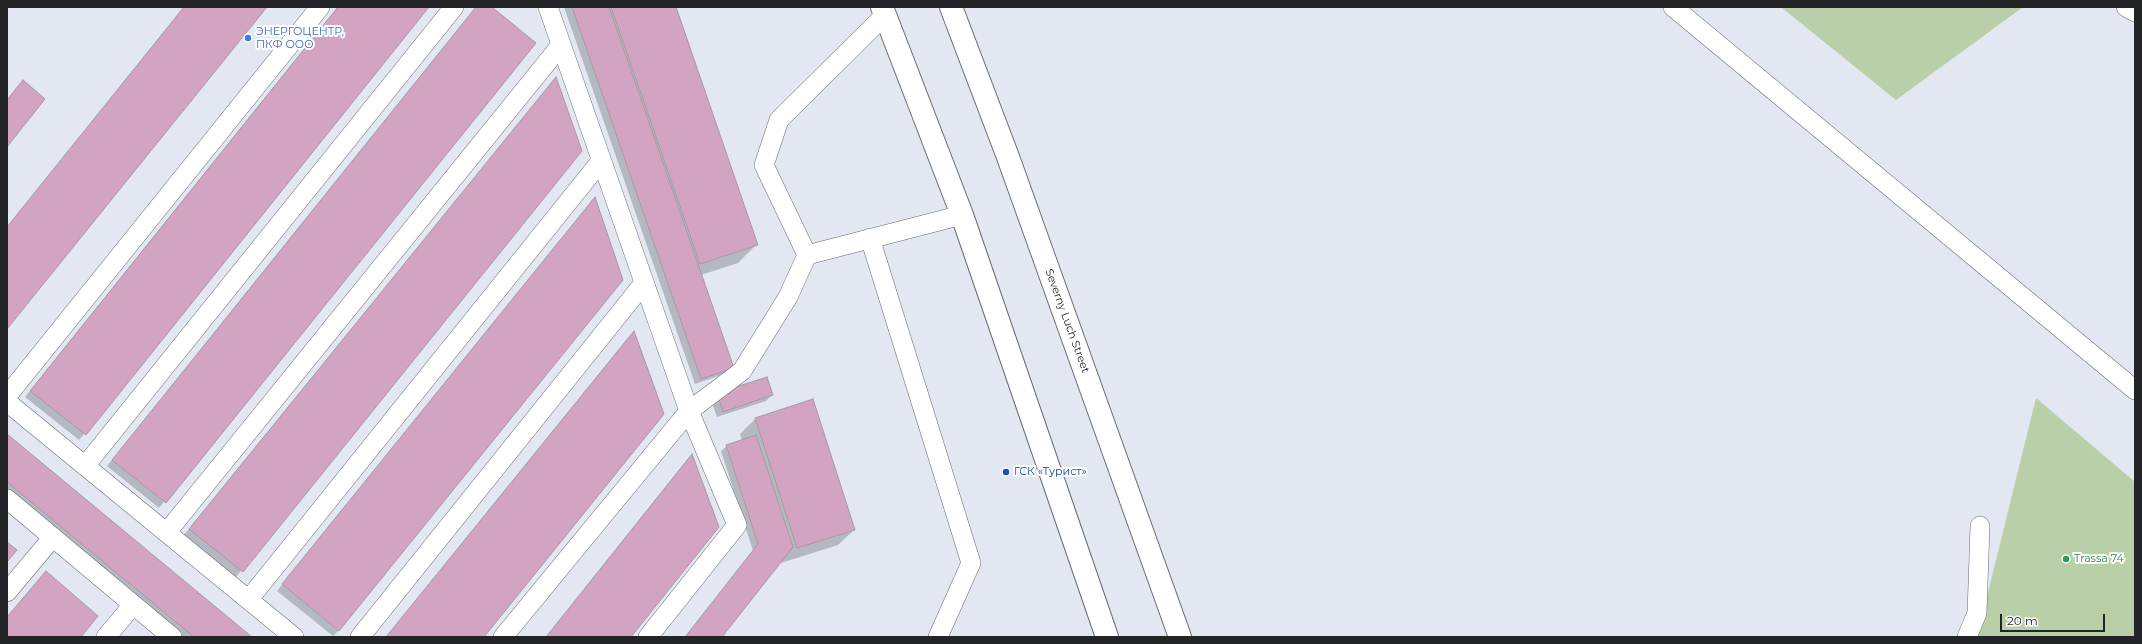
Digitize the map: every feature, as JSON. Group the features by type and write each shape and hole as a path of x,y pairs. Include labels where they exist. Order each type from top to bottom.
{"main road":[{"name":"Severny Luch Street","path":"951,7 1008,157 1180,637"},
{"path":"883,11 962,215 1107,637"}],"lane":[{"path":"7,396 320,7"},
{"path":"85,466 454,7"},
{"path":"548,7 689,411 737,525 648,637"},
{"path":"1673,7 2135,390"},
{"path":"2126,7 2135,12"},
{"path":"503,637 689,411 742,371 788,297 807,254 764,165 779,120 883,11"},
{"path":"167,532 561,44"},
{"path":"249,599 601,161"},
{"path":"807,254 962,215"},
{"path":"870,238 971,563 938,637"},
{"path":"360,637 644,283"},
{"path":"7,402 294,637"},
{"path":"7,499 172,637"},
{"path":"1967,637 1977,613 1980,526"},
{"path":"7,592 53,538"},
{"path":"106,637 133,605"}],"green space":[{"path":"1781,7 2023,7 1896,100"},
{"name":"Trassa 74","path":"2036,398 2135,482 2135,637 1977,637"}],"building":[{"path":"184,7 267,7 7,329 7,227"},
{"path":"338,7 429,7 86,435 30,391"},
{"path":"476,7 492,7 536,43 166,503 112,460"},
{"path":"572,7 609,7 734,368 701,379"},
{"path":"611,7 676,7 758,245 700,264"},
{"path":"556,77 582,151 243,572 189,529"},
{"path":"23,80 45,99 7,147 7,100"},
{"path":"595,197 623,280 339,631 282,584"},
{"path":"634,331 664,414 484,637 386,637"},
{"path":"767,377 773,395 723,412 717,393"},
{"path":"813,399 855,530 797,548 755,418"},
{"path":"7,434 252,637 194,637 7,482"},
{"path":"756,435 793,547 722,637 685,637 758,544 726,445"},
{"path":"692,454 719,527 631,637 546,637"},
{"path":"7,542 17,550 7,562"},
{"path":"46,571 98,616 81,637 7,637 7,617"}],"place":[{"name":"ЭНЕРГОЦЕНТР, ПКФ ООО","path":"248,38"},
{"name":"ГСК «Турист»","path":"1006,472"},
{"name":"Trassa 74","path":"2066,559"}]}
